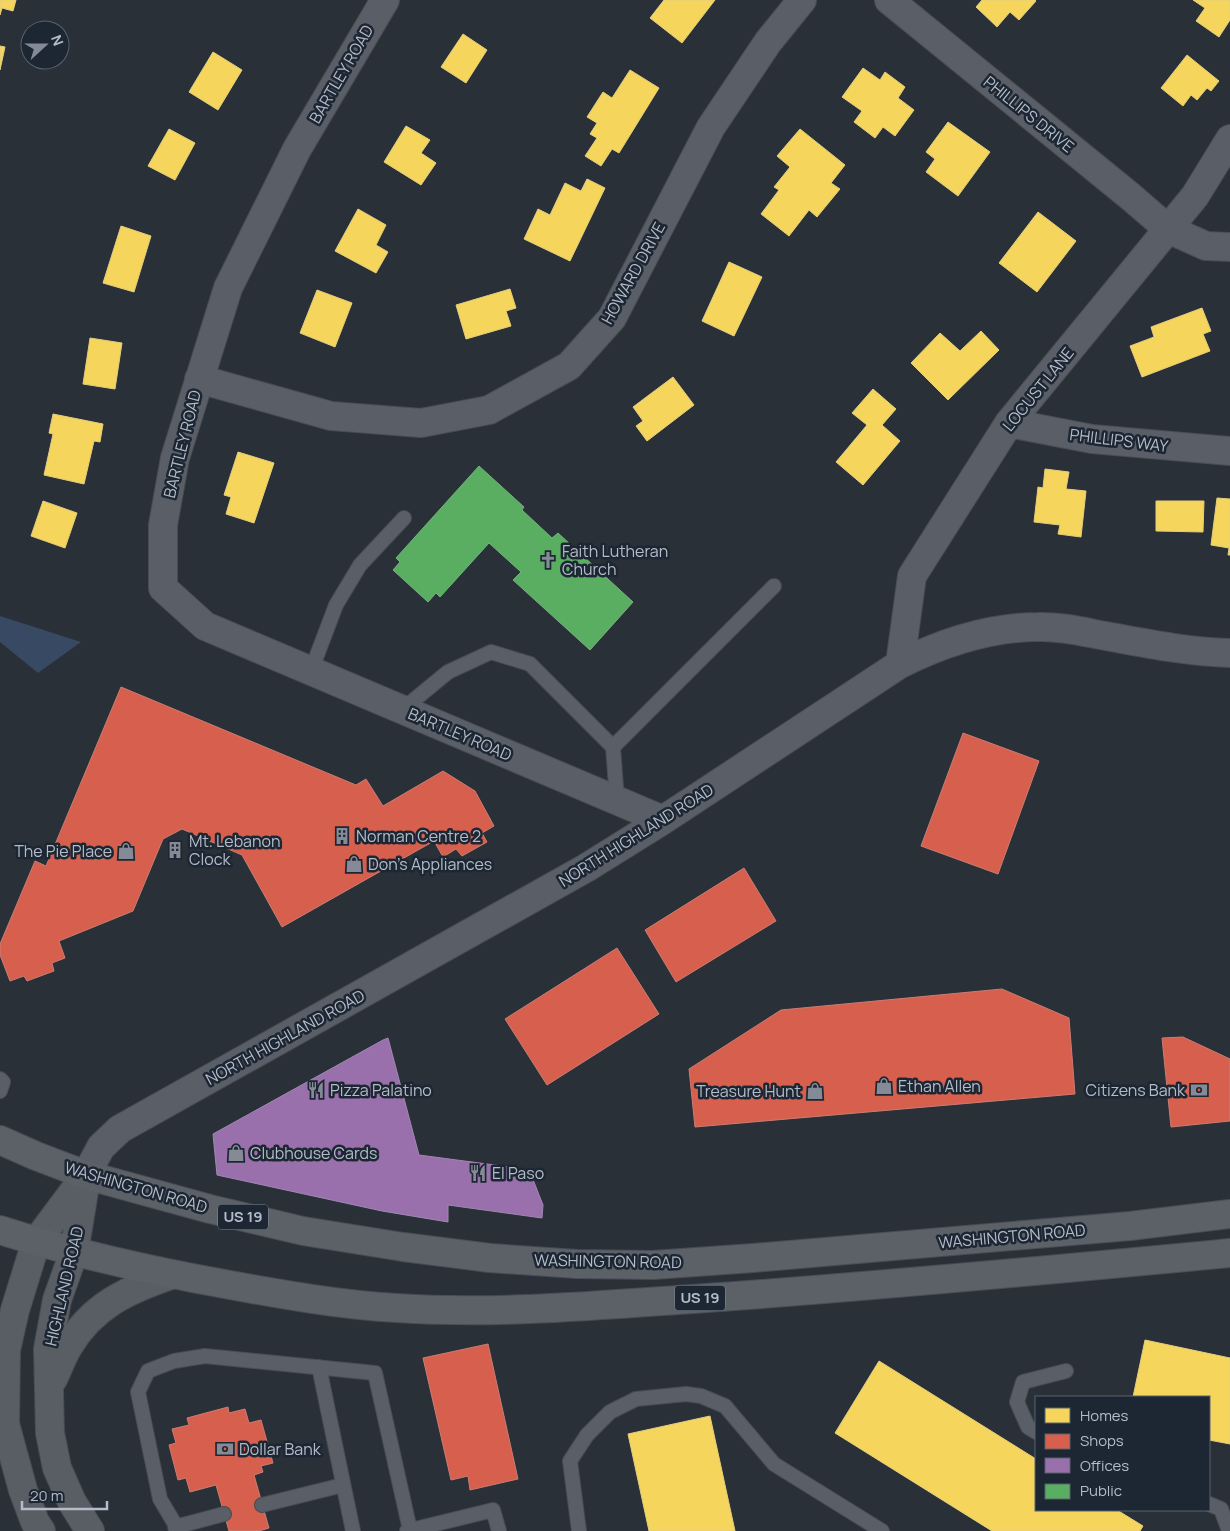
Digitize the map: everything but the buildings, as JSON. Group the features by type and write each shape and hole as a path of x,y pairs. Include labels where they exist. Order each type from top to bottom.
{"main road":[{"name":"WASHINGTON ROAD","path":"0,1140 86,1175 210,1209 303,1231 403,1247 490,1258 577,1264 653,1264 752,1258 1130,1226 1230,1214"},
{"name":"US 19","path":"0,1230 36,1242 171,1275 293,1297 397,1308 494,1310 613,1304 883,1285 1230,1253"}],"street":[{"name":"BARTLEY ROAD","path":"385,0 297,149 228,288 175,458 163,525 163,588 205,626 663,820"},
{"name":"HOWARD DRIVE","path":"199,379 330,416 420,423 489,410 569,366 612,318 711,127 768,42 802,0"},
{"name":"PHILLIPS DRIVE","path":"889,0 1168,229 1206,246 1230,247"},
{"name":"LOCUST LANE","path":"900,664 912,576 1009,423 1195,196 1230,139"},
{"name":"PHILLIPS WAY","path":"1009,423 1092,439 1230,451"},
{"name":"NORTH HIGHLAND ROAD","path":"86,1175 101,1146 120,1129 586,868 663,820 900,664 924,652 1004,629 1039,626 1204,652 1230,653"},
{"name":"HIGHLAND ROAD","path":"41,1531 23,1490 5,1424 6,1350 15,1310 36,1242 86,1175"},
{"name":"HIGHLAND ROAD","path":"86,1175 74,1252 57,1300 48,1349 50,1432 58,1468 72,1502 90,1531"},
{"path":"49,1387 68,1347 91,1316 121,1294 171,1275"}],"lane":[{"path":"311,671 336,605 360,565 404,518"},
{"path":"613,747 774,586"},
{"path":"402,709 448,672 491,652 530,664 613,747 617,800"},
{"path":"0,1079 3,1082 0,1091"},
{"path":"224,1514 177,1529 160,1499 138,1392 148,1372 174,1361 204,1356 375,1373 409,1531 493,1510 499,1531"},
{"path":"319,1367 353,1531"},
{"path":"1035,1431 1028,1427 1017,1402 1023,1382 1066,1371"},
{"path":"579,1531 570,1461 587,1435 610,1412 636,1399 686,1394 701,1396 725,1406 774,1464 882,1531"},
{"path":"262,1504 344,1485"},
{"path":"1210,1504 1221,1509 1229,1531"}],"water":[{"path":"0,616 81,642 38,673 0,642"}],"place":[{"name":"Faith Lutheran Church","path":"548,560"},
{"name":"Norman Centre 2","path":"342,836"},
{"name":"Mt. Lebanon Clock","path":"175,850"},
{"name":"The Pie Place","path":"126,851"},
{"name":"Don's Appliances","path":"354,864"},
{"name":"Ethan Allen","path":"884,1086"},
{"name":"Pizza Palatino","path":"316,1090"},
{"name":"Citizens Bank","path":"1199,1090"},
{"name":"Treasure Hunt","path":"815,1091"},
{"name":"Clubhouse Cards","path":"236,1153"},
{"name":"El Paso","path":"478,1173"},
{"name":"Dollar Bank","path":"225,1449"}]}
